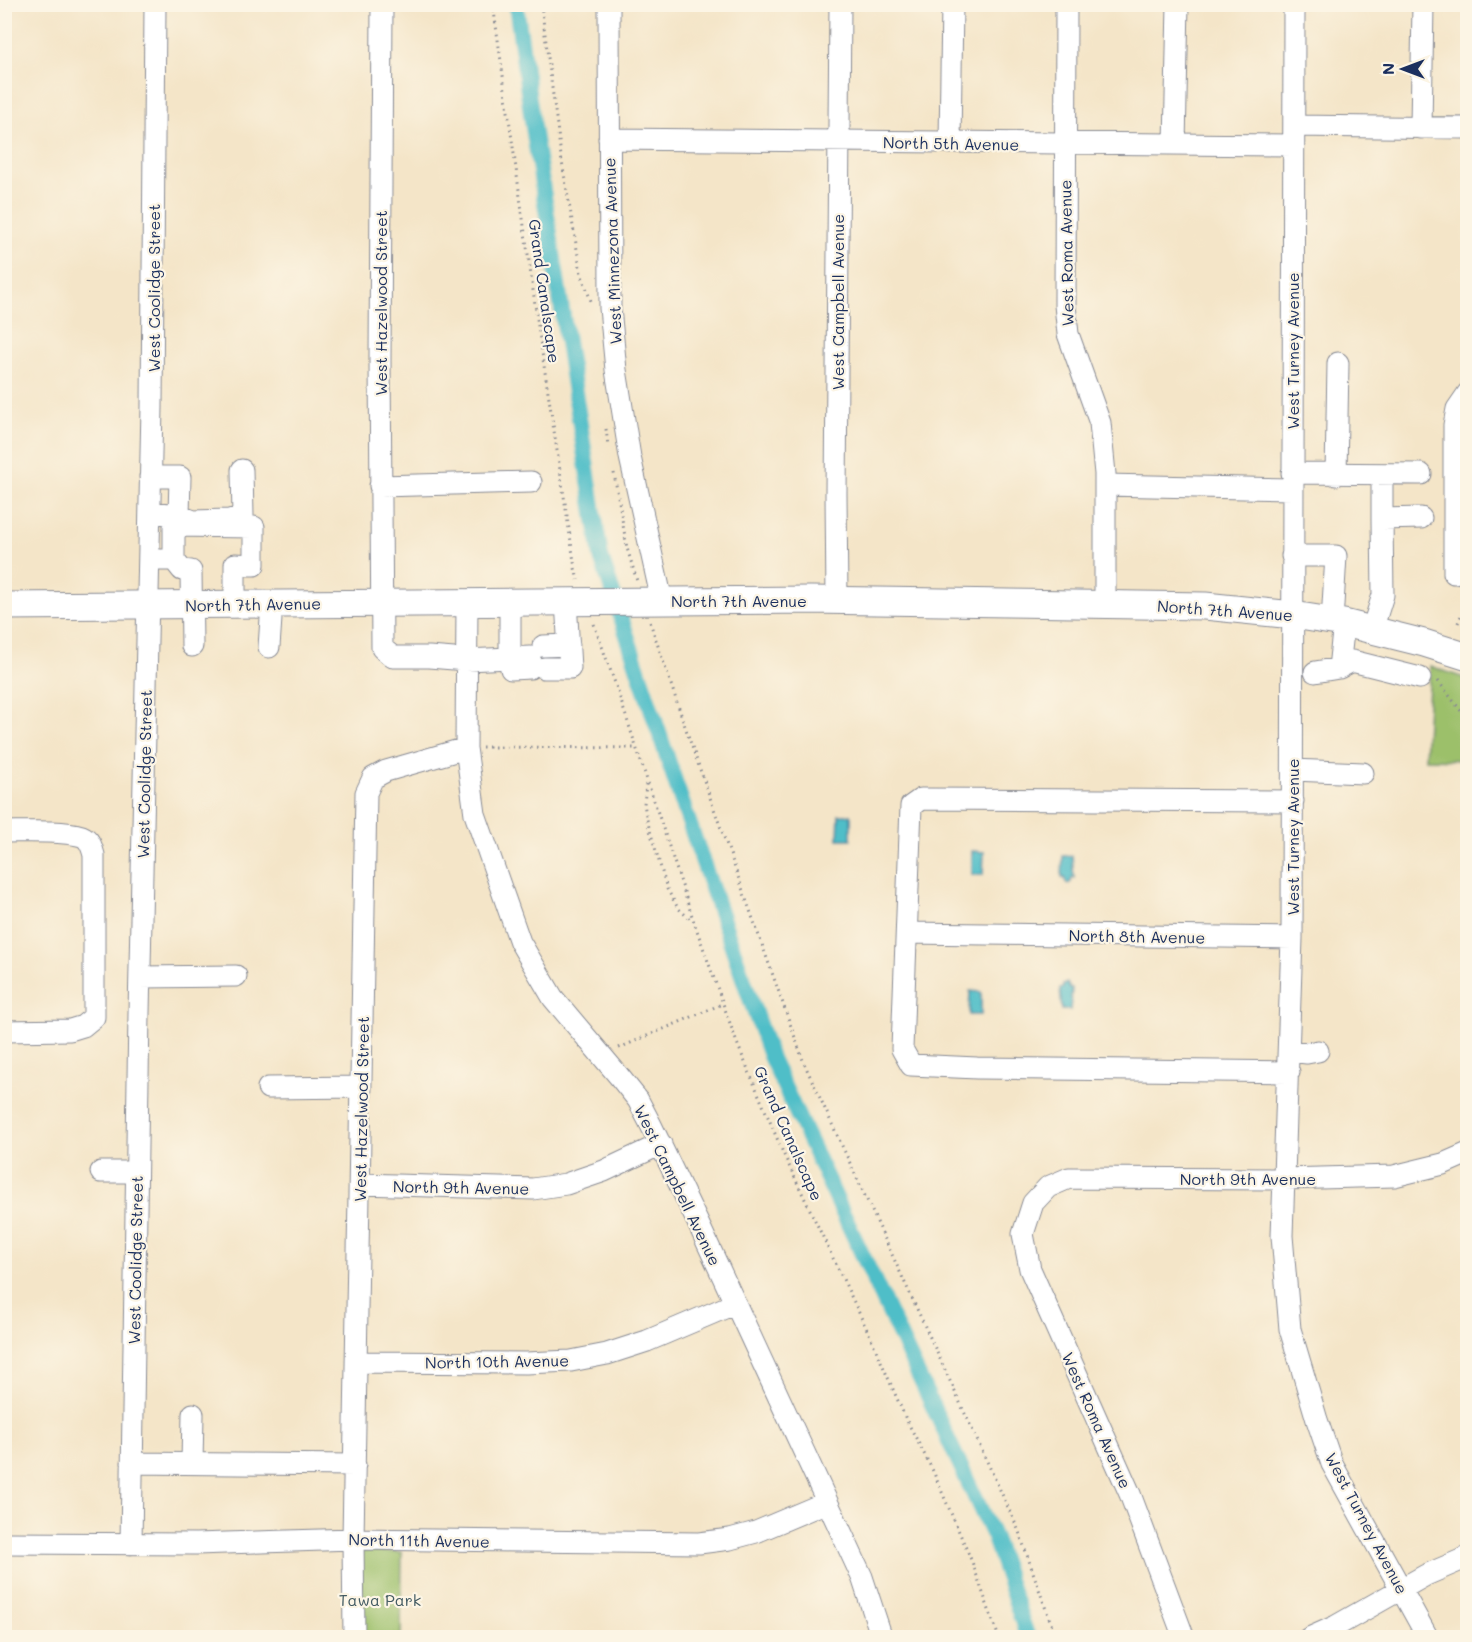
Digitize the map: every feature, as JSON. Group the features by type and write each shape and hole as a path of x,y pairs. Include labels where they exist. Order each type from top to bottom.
{"main road":[{"name":"North 7th Avenue","path":"4,606 510,601 572,590 596,613 645,592 837,600 1205,606 1338,622 1467,657"}],"street":[{"name":"West Coolidge Street","path":"131,1544 136,1172 150,512 155,4"},
{"name":"West Hazelwood Street","path":"382,4 380,486 382,648 393,657 466,660 570,651 572,590"},
{"name":"West Minnezona Avenue","path":"609,4 610,308 645,592"},
{"name":"West Campbell Avenue","path":"837,600 840,4"},
{"path":"950,143 952,4"},
{"name":"West Roma Avenue","path":"1066,4 1065,305 1068,334 1100,423 1105,485 1105,603"},
{"path":"1175,144 1178,4"},
{"name":"West Turney Avenue","path":"1294,4 1292,938 1282,1236 1290,1329 1332,1464 1428,1638"},
{"path":"1421,128 1424,4"},
{"name":"North 5th Avenue","path":"609,139 1175,144 1421,128 1467,128"},
{"path":"1336,475 1338,363"},
{"path":"1454,573 1454,425 1457,409 1467,393"},
{"path":"150,512 179,515 193,521 229,520 243,516 243,470"},
{"path":"1105,485 1293,481 1336,475 1421,474"},
{"path":"1372,630 1383,596 1382,475"},
{"path":"150,477 180,477 179,515"},
{"path":"380,486 531,482"},
{"path":"1382,519 1421,518"},
{"path":"192,646 191,571 182,570 174,560 174,526 254,527 254,565 235,564 235,604"},
{"path":"1293,556 1336,556 1338,668"},
{"path":"149,560 174,560"},
{"name":"West Campbell Avenue","path":"467,601 466,748 475,814 520,942 553,998 638,1100 661,1144 862,1578 882,1638"},
{"path":"510,601 530,656"},
{"path":"269,647 272,604"},
{"path":"1315,672 1338,668 1352,661 1428,678"},
{"name":"West Hazelwood Street","path":"354,1638 353,1539 361,1184 366,793 374,778 386,771 466,748"},
{"path":"1293,771 1363,773"},
{"path":"1293,801 921,799 911,806 902,1049 911,1065 977,1068 1289,1061 1318,1051"},
{"path":"4,832 83,836 90,843 94,855 94,1017 83,1026 70,1030 4,1031"},
{"name":"North 8th Avenue","path":"907,933 1292,938"},
{"path":"140,977 236,976"},
{"path":"268,1088 361,1088"},
{"name":"North 9th Avenue","path":"361,1184 533,1189 566,1184 604,1171 661,1144"},
{"name":"North 9th Avenue","path":"1033,1203 1048,1187 1070,1178 1284,1179 1394,1176 1443,1164 1467,1153"},
{"path":"101,1172 136,1172"},
{"name":"West Roma Avenue","path":"1033,1203 1023,1234 1030,1269 1130,1494 1184,1638"},
{"name":"North 10th Avenue","path":"357,1362 526,1363 572,1360 607,1354 647,1341 734,1304"},
{"path":"192,1464 193,1414"},
{"path":"132,1463 355,1465"},
{"name":"North 11th Avenue","path":"4,1543 196,1544 353,1539 699,1543 730,1539 756,1532 827,1502"},
{"path":"1309,1638 1336,1626 1426,1575 1467,1557"}],"path":[{"name":"Grand Canalscape","path":"493,4 540,344 574,568 572,590"},
{"path":"541,4 573,226 581,273 591,303"},
{"path":"605,424 610,456"},
{"path":"612,466 627,548 645,592"},
{"path":"1458,623 1467,599"},
{"name":"Grand Canalscape","path":"596,613 646,782 722,1004 784,1155 870,1336 905,1417 933,1471 972,1562 999,1638"},
{"path":"651,626 804,1063 1018,1529 1056,1638"},
{"path":"1428,678 1467,720"},
{"path":"466,748 636,748"},
{"path":"646,782 644,804 647,820 667,889 678,908 694,922"},
{"path":"601,1054 722,1004"},
{"path":"394,1638 398,1634"}],"green space":[{"path":"1430,666 1467,679 1468,760 1425,759"},
{"name":"Tawa Park","path":"361,1551 402,1552 401,1637 358,1638"}],"water":[{"path":"839,815 851,815 851,839 838,839"},
{"path":"972,851 984,852 983,875 972,875"},
{"path":"1063,856 1072,856 1074,878 1068,884 1065,878 1062,878"},
{"path":"1067,983 1072,989 1070,1010 1062,1010 1060,988"},
{"path":"970,991 981,992 981,1015 969,1015"}],"waterway":[{"path":"516,4 531,114 601,557 680,796 770,1056 994,1538 1028,1638"}]}
